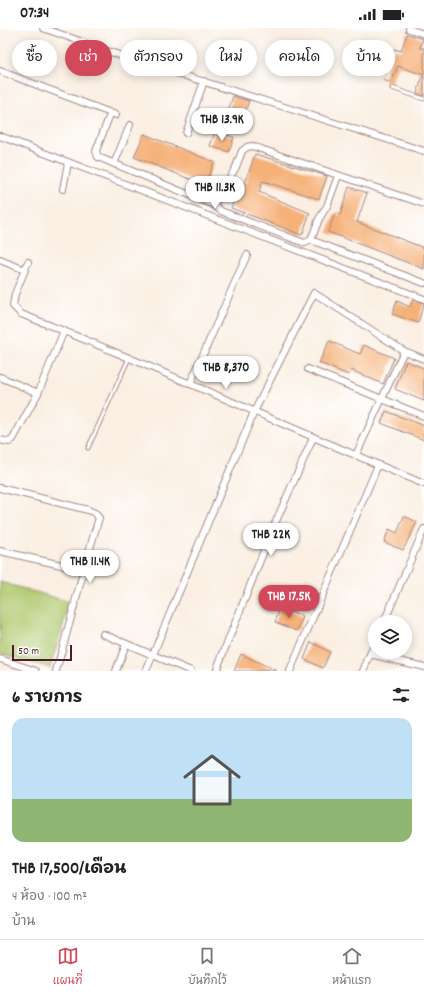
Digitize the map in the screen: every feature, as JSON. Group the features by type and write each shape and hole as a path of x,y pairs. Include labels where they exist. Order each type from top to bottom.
{"street":[{"path":"43,28 120,55 424,151"},
{"path":"409,29 424,34"},
{"path":"0,71 116,115"},
{"path":"186,133 204,81"},
{"path":"109,117 96,151 98,156 214,205 221,211 306,243 311,240 319,219 327,206 338,176"},
{"path":"114,164 130,125"},
{"path":"0,136 424,299"},
{"path":"214,205 236,167 242,151 247,147 252,146 424,204"},
{"path":"63,189 68,163"},
{"path":"311,240 424,283"},
{"path":"190,384 247,255"},
{"path":"0,260 25,270"},
{"path":"28,262 15,294 13,306 21,314 424,484"},
{"path":"146,671 254,412 314,293 404,351 424,359"},
{"path":"0,440 9,442 13,439 38,393 64,331"},
{"path":"356,455 404,351"},
{"path":"308,369 424,416"},
{"path":"0,377 38,393"},
{"path":"216,671 273,528 313,438"},
{"path":"290,671 378,465"},
{"path":"0,488 88,510 95,513 99,518 83,570 80,589 56,671"},
{"path":"387,615 424,529"},
{"path":"0,551 83,570"},
{"path":"103,634 190,671"},
{"path":"116,671 126,644"},
{"path":"0,659 36,671"},
{"path":"363,671 368,659"},
{"path":"392,659 424,666"}],"lane":[{"path":"392,88 424,99"},
{"path":"88,448 128,358"}],"green space":[{"path":"0,582 70,602 50,668 0,653"}],"building":[{"path":"407,34 423,39 420,48 424,48 424,75 398,66 395,73 395,49 401,51"},
{"path":"384,76 394,76 391,83 383,80"},
{"path":"423,76 424,77 424,96 417,93"},
{"path":"233,96 249,101 243,118 238,116 237,122 226,118"},
{"path":"215,132 234,137 229,152 210,146"},
{"path":"144,134 214,162 205,185 134,157"},
{"path":"255,154 327,176 319,199 263,181 259,192 310,213 302,235 231,208 240,185 244,187"},
{"path":"349,187 367,193 357,222 424,248 424,269 328,232 335,213 340,215"},
{"path":"413,300 424,303 418,323 392,314 397,301 410,307"},
{"path":"329,341 360,354 364,345 394,358 383,384 351,370 349,375 319,363"},
{"path":"406,361 424,368 424,401 395,389"},
{"path":"386,411 424,426 424,440 381,423"},
{"path":"404,516 417,522 403,550 384,542 389,529 397,533"},
{"path":"280,608 303,617 297,631 275,622"},
{"path":"311,642 330,652 323,668 304,659"},
{"path":"241,654 277,671 234,671"}]}
